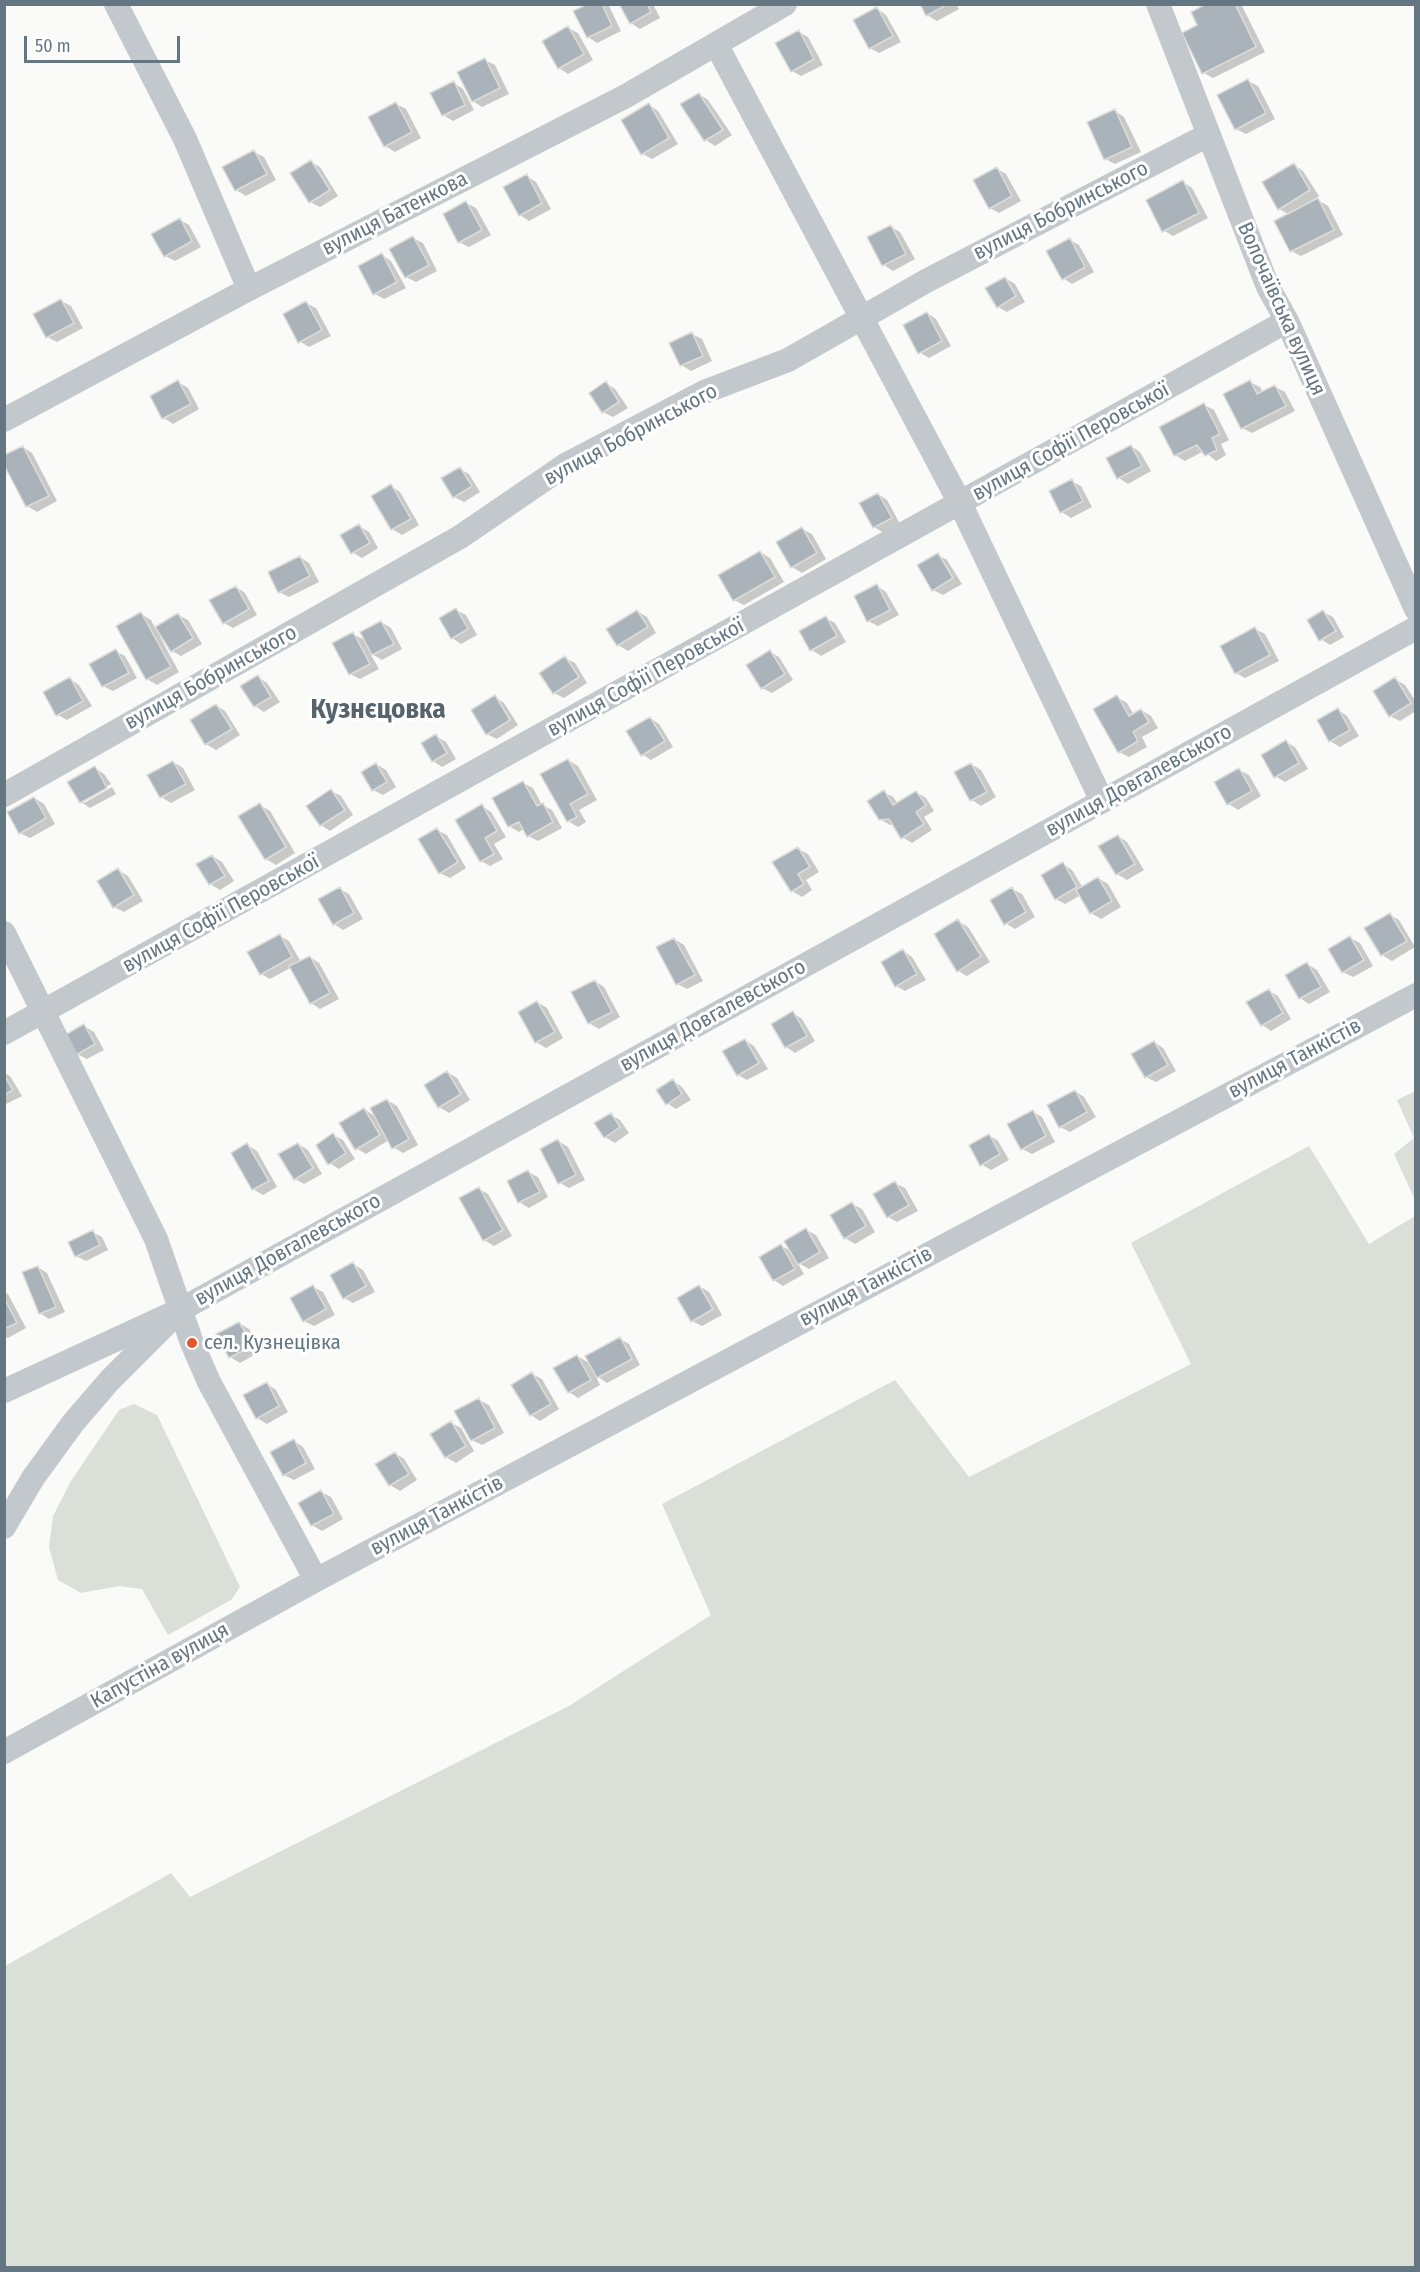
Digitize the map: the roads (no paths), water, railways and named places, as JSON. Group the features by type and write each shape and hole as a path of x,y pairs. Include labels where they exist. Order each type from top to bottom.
{"street":[{"path":"116,4 185,139 249,289"},
{"name":"вулиця Батенкова","path":"4,420 249,289 626,96 785,4"},
{"name":"Волочаївська вулиця","path":"1158,4 1268,287 1287,321 1416,609"},
{"path":"716,44 960,503 1102,801"},
{"name":"вулиця Бобринського","path":"4,795 460,537 567,464 704,392 788,360 928,280 1208,135"},
{"name":"вулиця Софії Перовської","path":"4,1034 1287,321"},
{"name":"вулиця Довгалевського","path":"4,1391 180,1310 1416,628"},
{"path":"4,933 156,1239 180,1310 209,1382 316,1580"},
{"name":"вулиця Танкістів","path":"316,1580 1416,995"},
{"path":"4,1527 33,1478 73,1423 110,1380 180,1310"},
{"name":"Капустіна вулиця","path":"4,1752 316,1580"}],"place":[{"name":"сел. Кузнецівка","path":"192,1343"}],"district":[{"name":"Кузнєцовка","path":"378,710"}]}
